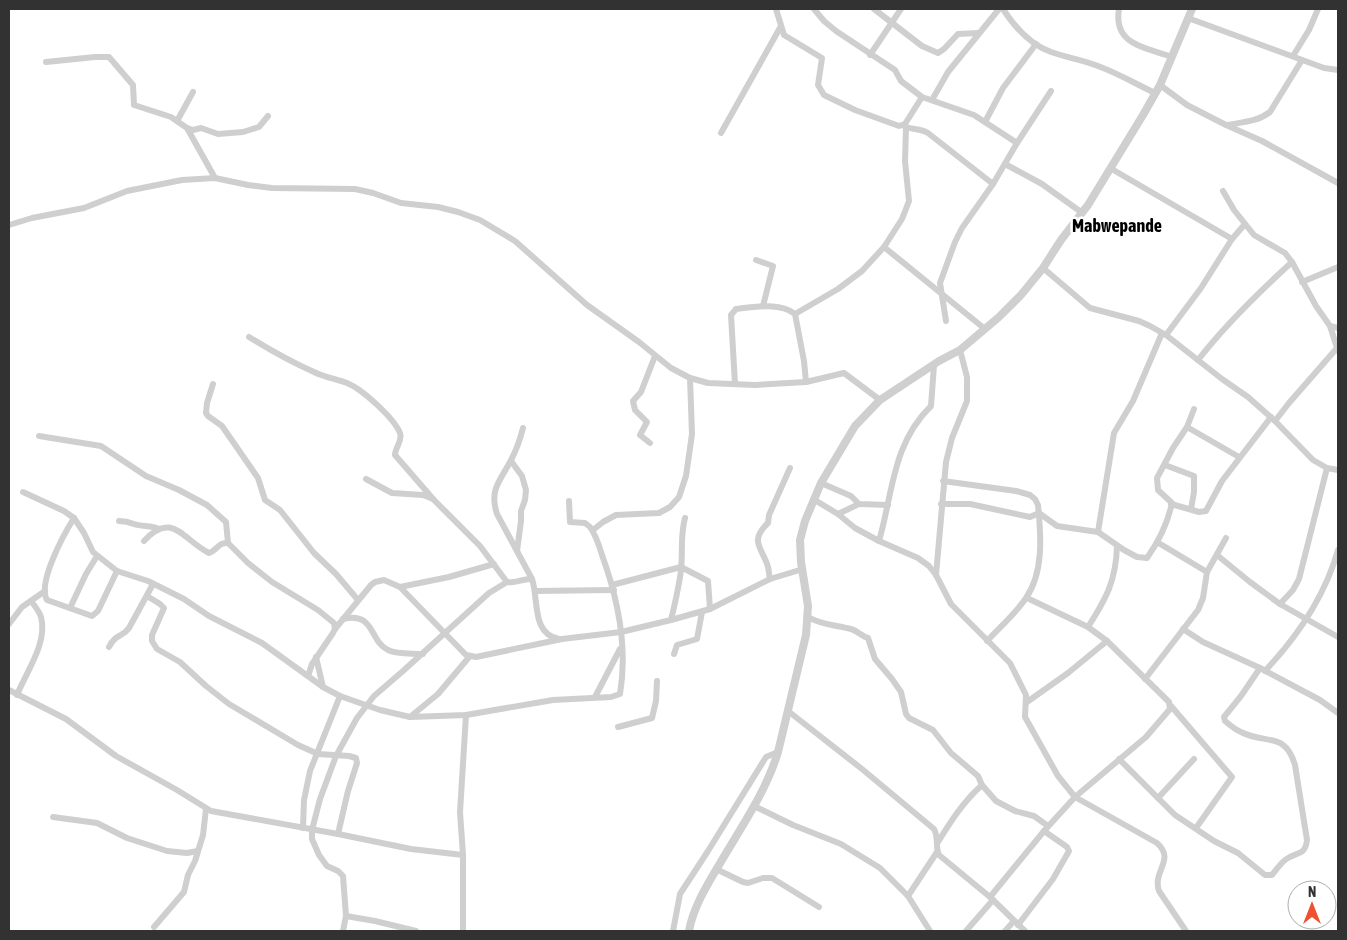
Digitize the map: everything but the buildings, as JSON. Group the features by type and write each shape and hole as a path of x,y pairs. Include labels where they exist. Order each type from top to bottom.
{"street":[{"path":"776,9 784,35 822,58 818,85 824,96 896,126 920,129 928,133 993,184"},
{"path":"814,9 836,32 895,70 901,81 922,97 959,109 985,122 1017,143"},
{"path":"874,9 922,46 938,53 958,34 978,33"},
{"path":"870,55 901,9"},
{"path":"932,100 944,77 978,33 1001,9 1036,44 1052,52 1103,67 1155,93"},
{"path":"1119,9 1119,28 1123,36 1133,43 1172,57"},
{"path":"688,931 700,899 754,806 774,766 806,635 808,618 800,540 805,521 821,483 856,426 880,400 960,350 999,317 1043,268 1081,212 1088,205 1160,85 1191,9"},
{"path":"1292,56 1309,30 1318,9"},
{"path":"1188,18 1324,68 1338,69"},
{"path":"721,134 781,26"},
{"path":"985,122 1003,88 1036,44"},
{"path":"46,62 109,57 133,86 134,105 165,115 193,130 200,128 218,134 242,132 259,128 268,116"},
{"path":"1226,125 1258,120 1270,112 1302,60"},
{"path":"1160,85 1188,105 1262,141 1338,182 1338,189"},
{"path":"946,321 940,294 940,283 962,228 993,184 1050,91"},
{"path":"177,121 193,92"},
{"path":"795,314 838,290 862,271 884,247 902,219 909,201 905,161 905,127 922,97"},
{"path":"187,128 215,178"},
{"path":"1005,164 1042,184 1081,212"},
{"path":"1110,168 1232,239"},
{"path":"9,225 32,218 84,208 127,191 156,184 215,178 272,188 355,189 401,203 438,207 480,220 515,241 587,305 639,342 671,368 690,378 708,383 735,384 806,382 844,373 880,400"},
{"path":"1171,504 1199,512 1206,511 1222,481 1239,457 1338,350 1330,326 1316,306 1292,262 1285,253 1254,235 1234,210 1223,191"},
{"path":"1098,532 1114,433 1133,401 1164,334 1201,288 1232,239 1245,224"},
{"path":"884,247 984,330"},
{"path":"756,260 773,266 763,306"},
{"path":"1198,360 1236,316 1292,262"},
{"path":"1302,282 1338,267"},
{"path":"1043,268 1090,308 1139,321 1164,334 1248,397 1273,419 1313,460 1327,468 1338,470"},
{"path":"735,384 731,316 736,309 763,306 777,307 795,314"},
{"path":"795,314 806,382"},
{"path":"1330,326 1338,328"},
{"path":"249,337 299,365 362,391 400,433 400,441 395,455 434,500 480,546 507,582"},
{"path":"936,575 946,462 952,438 968,401 967,377 960,350"},
{"path":"650,443 640,435 647,422 635,410 633,401 641,392 655,356"},
{"path":"878,541 902,447 921,415 930,406 934,365"},
{"path":"593,530 616,515 659,513 670,507 679,497 686,476 692,428 689,405 690,378"},
{"path":"213,384 207,403 206,413 208,416 222,426 258,478 265,500 280,510 314,553 336,574 358,600"},
{"path":"1039,513 1057,526 1098,532 1137,558 1147,558 1168,519 1171,504 1171,501 1158,490 1157,478 1173,448 1188,427 1194,409"},
{"path":"1188,427 1239,457"},
{"path":"523,428 510,462 497,484 493,503 532,580 538,617 545,633 551,637 562,639"},
{"path":"39,436 101,446 146,476 207,505 226,522 228,543 260,574 329,617 334,623 335,629"},
{"path":"510,462 522,476 526,490 525,500 520,511 518,551"},
{"path":"1165,465 1194,476 1191,509"},
{"path":"770,579 768,565 758,545 758,537 760,531 768,523 769,515 790,468"},
{"path":"1280,604 1293,590 1299,579 1327,468"},
{"path":"366,479 392,493 422,495 434,500"},
{"path":"943,481 1030,495 1038,505 1040,561 1027,598 987,641"},
{"path":"821,483 851,496 858,504"},
{"path":"23,492 64,511 74,518 97,556 117,571 184,598 209,616 262,643 323,688 366,705 410,717 466,714 541,702 595,696 610,697 620,694 622,645 613,588 593,530 586,523 570,522 569,501"},
{"path":"814,500 838,514 855,528 878,541 918,558 929,566 936,575 951,604 1010,664 1024,687 1026,702 1024,712 1027,722 1058,776 1075,797 1157,843 1164,850 1166,856 1157,879 1157,886 1159,892 1186,931"},
{"path":"838,514 858,504 888,505"},
{"path":"942,504 970,504 1030,517 1039,513"},
{"path":"74,518 58,545 52,560 44,591 47,600 88,615 96,614 117,571"},
{"path":"671,620 679,588 681,543 685,518"},
{"path":"119,521 130,521 136,525 158,529 172,528 209,553 212,553 220,544 228,543"},
{"path":"144,542 158,529"},
{"path":"1145,679 1198,610 1203,598 1207,572 1226,538"},
{"path":"1157,542 1207,572"},
{"path":"1088,628 1106,598 1115,567 1117,546"},
{"path":"1119,760 1175,815 1214,841 1238,853 1268,876 1272,875 1284,860 1304,851 1307,840 1295,765 1289,748 1275,741 1242,733 1224,721 1224,715 1262,670 1294,639 1308,618 1328,578 1338,550"},
{"path":"1217,555 1280,604 1308,618 1338,637"},
{"path":"70,608 97,556"},
{"path":"400,587 449,577 494,564"},
{"path":"535,591 613,588 681,567 708,581 710,609"},
{"path":"308,676 316,657 335,629 375,582 384,580 400,587 466,656 484,656 562,639 621,632 702,612 770,579 803,569"},
{"path":"344,931 346,916 343,876 338,871 327,866 318,855 314,847 312,830 320,799 336,756 366,705 381,689 423,654 489,593 507,582 532,580"},
{"path":"109,647 116,636 126,633 153,584"},
{"path":"9,624 22,608 44,591"},
{"path":"147,596 164,608 152,635 152,641 157,649 180,662 229,704 298,745 318,754 356,758 338,834"},
{"path":"1027,598 1088,628 1107,641 1169,702 1232,777 1196,828"},
{"path":"17,695 41,639 42,619 30,601"},
{"path":"674,654 677,645 697,639 702,612"},
{"path":"343,619 352,617 360,619 370,628 383,647 391,651 423,654"},
{"path":"808,618 815,622 853,630 868,638 875,659 901,692 906,714 909,718 933,730 950,753 978,776 982,785 996,801 1015,811 1034,816 1068,847 1069,851 1053,879 1016,923 1005,931"},
{"path":"1183,629 1202,642 1320,700 1338,713"},
{"path":"1026,702 1068,673 1107,641"},
{"path":"595,696 622,645"},
{"path":"410,717 438,694 470,656"},
{"path":"316,657 323,688"},
{"path":"618,727 652,718 656,701 656,681"},
{"path":"9,690 66,719 116,756 177,790 206,809 220,814 338,834 403,848 463,855"},
{"path":"303,828 310,771 340,696"},
{"path":"966,931 1046,828 1075,797 1146,737 1171,706"},
{"path":"788,711 934,829 938,842 937,852 908,896"},
{"path":"463,931 463,855 460,812 466,714"},
{"path":"673,931 680,894 766,757 778,752"},
{"path":"1158,798 1194,759"},
{"path":"938,842 954,816 970,796 982,785"},
{"path":"754,806 793,825 841,844 880,868 908,896 930,931"},
{"path":"154,927 184,892 188,875 198,851 205,824 206,809"},
{"path":"54,817 98,822 127,838 167,851 187,853 198,851"},
{"path":"937,852 1026,931"},
{"path":"716,869 748,883 763,878 772,878 819,907"},
{"path":"346,916 375,920 416,931"}],"district":[{"name":"Mabwepande","path":"1117,226"}]}
